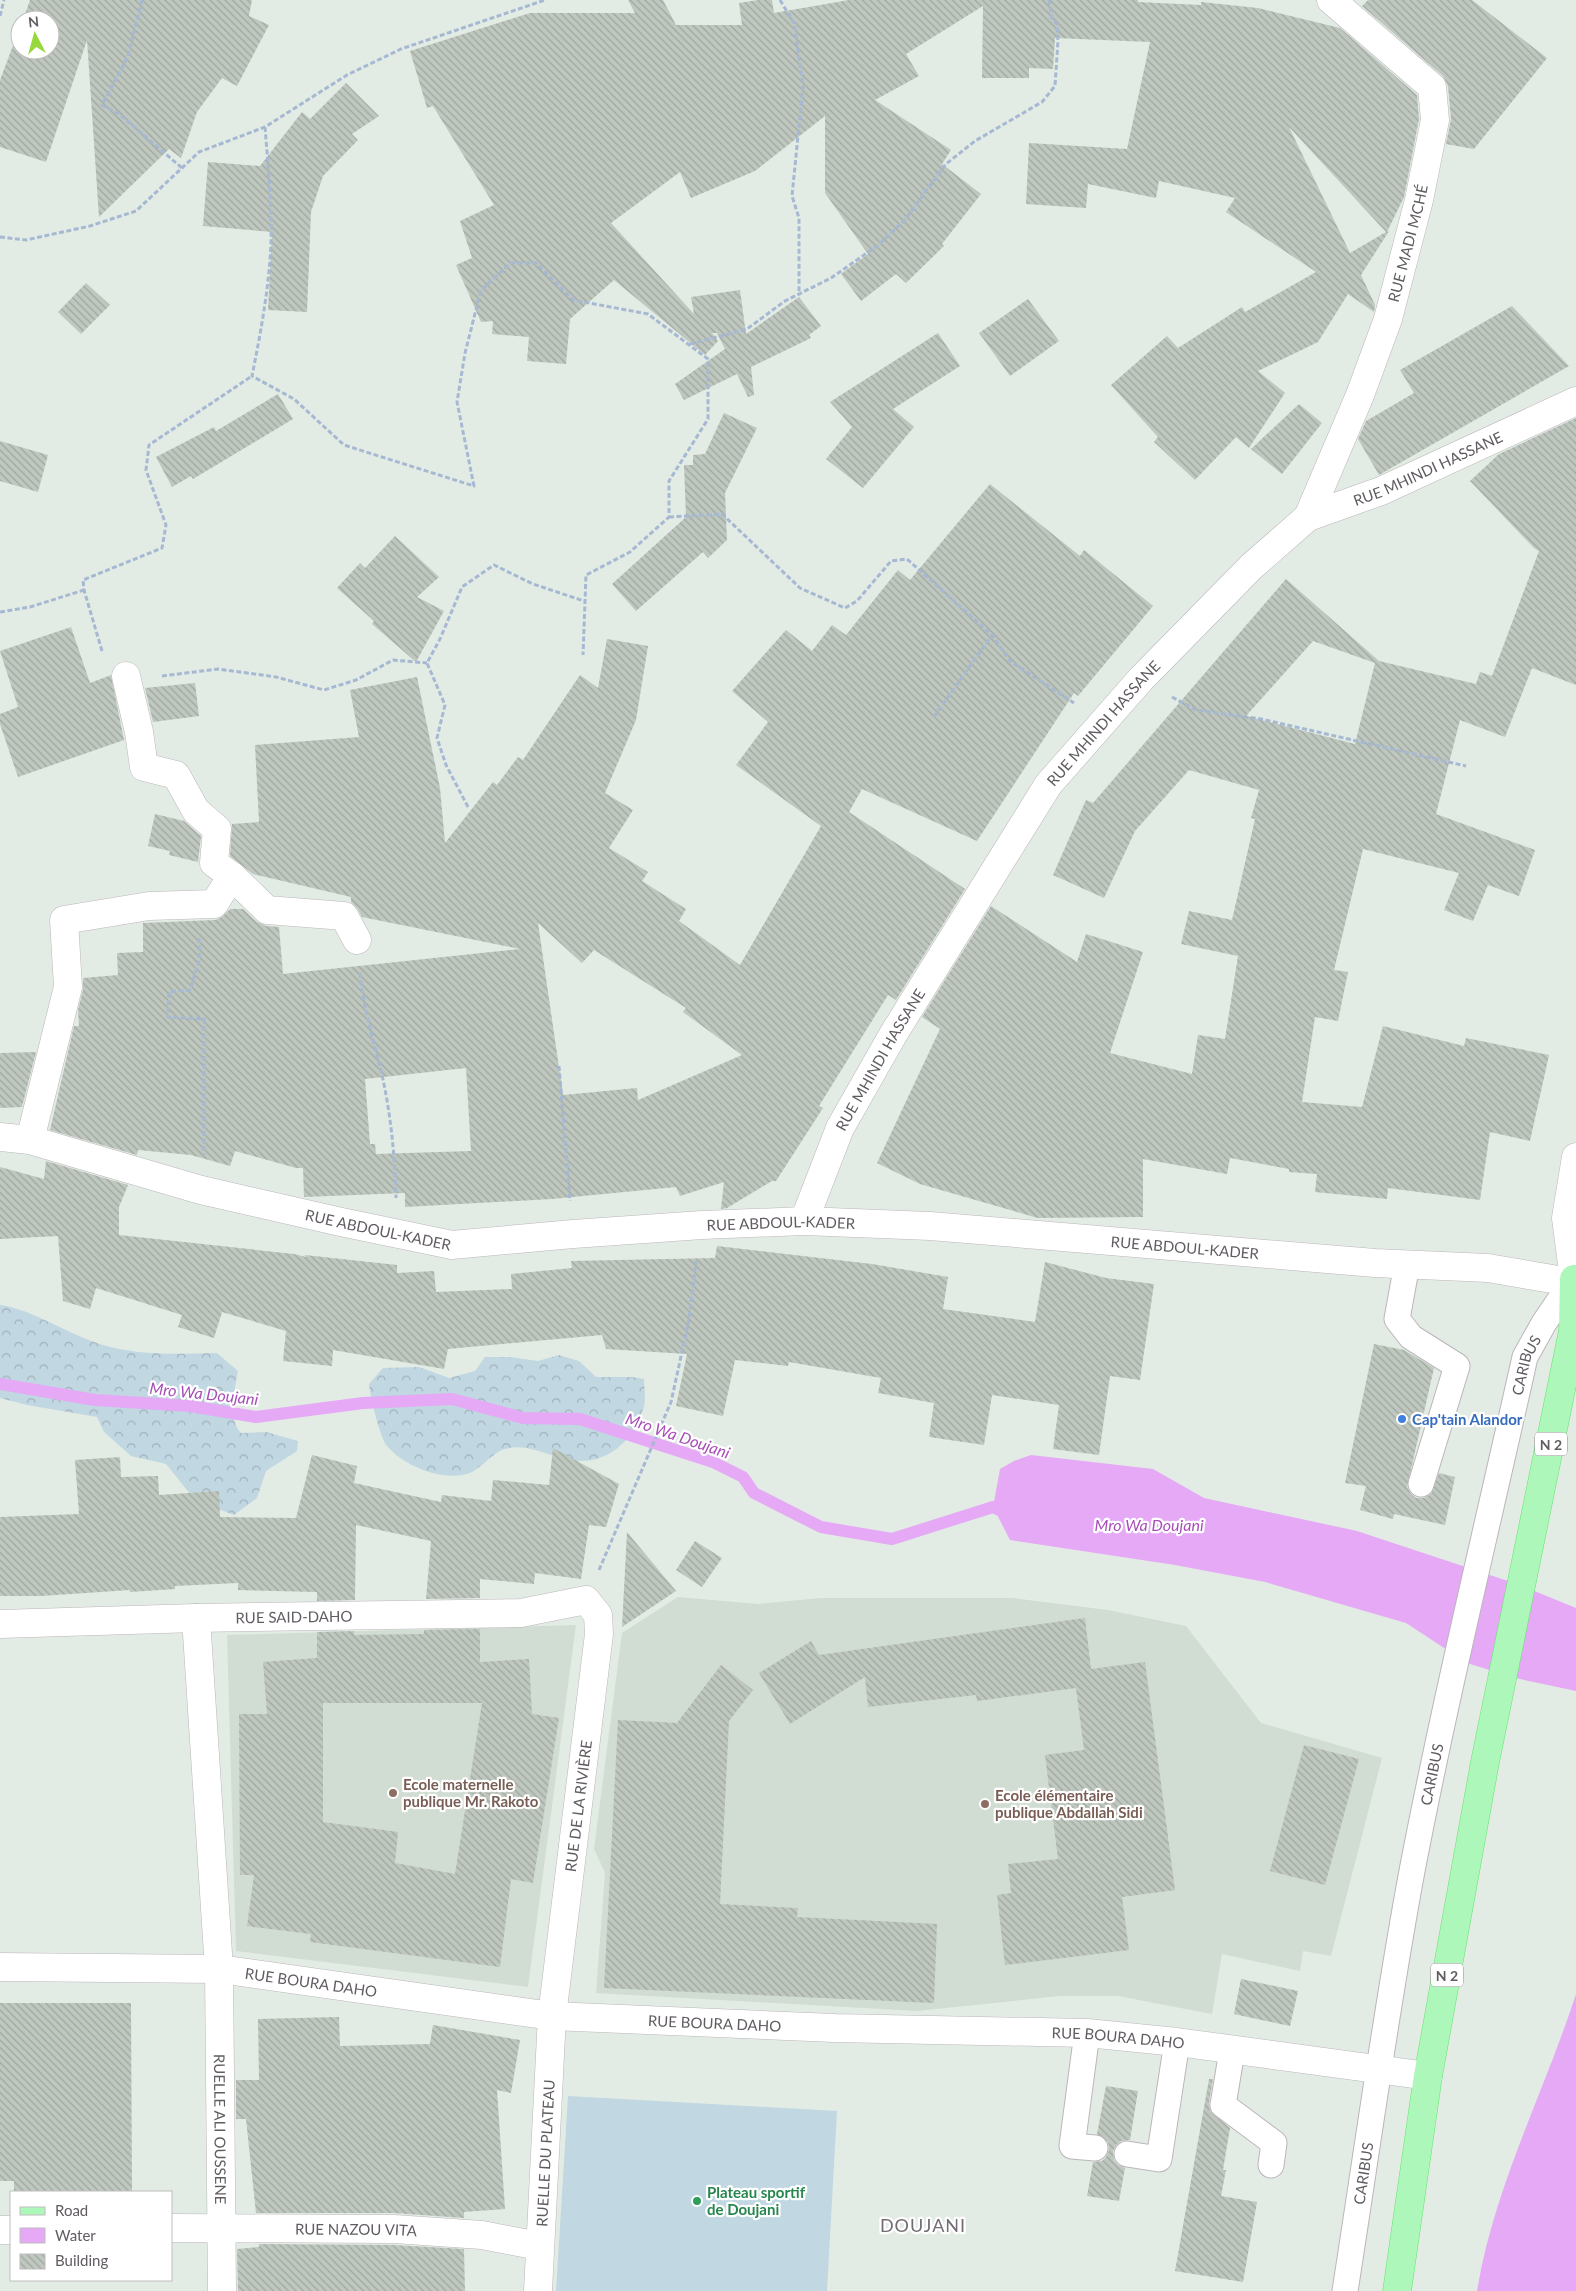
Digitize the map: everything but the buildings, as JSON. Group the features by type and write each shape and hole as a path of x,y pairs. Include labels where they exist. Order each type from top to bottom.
{"main road":[{"name":"N 2","path":"1397,2291 1428,2076 1506,1660 1573,1331 1575,1278"}],"street":[{"name":"RUE MADI MCHÉ","path":"1308,517 1360,395 1388,319 1419,200 1435,120 1432,87 1331,0"},
{"name":"RUE MHINDI HASSANE","path":"804,1221 840,1128 894,1034 1048,785 1141,679 1251,567 1308,517 1382,491 1576,401"},
{"path":"126,676 140,732 144,767 176,775 196,811 217,829 214,863 232,876 267,910 344,916 357,940"},
{"path":"30,1140 68,987 64,920 149,906 214,904 232,876"},
{"name":"RUE ABDOUL-KADER","path":"0,1137 30,1140 201,1190 452,1245 702,1225 804,1221 930,1226 1407,1264 1488,1268 1558,1280 1575,1278"},
{"path":"1575,1278 1566,1218 1576,1157"},
{"name":"RUE SAID-DAHO","path":"0,1624 196,1618 521,1613 586,1600"},
{"name":"RUE DE LA RIVIÈRE","path":"552,2016 599,1634 598,1615 586,1600"},
{"name":"RUELLE ALI OUSSENE","path":"196,1618 219,1969 222,2291"},
{"name":"RUE BOURA DAHO","path":"0,1967 219,1969 552,2016 834,2028 1087,2033 1177,2042 1232,2051 1378,2068 1428,2076"},
{"name":"RUELLE DU PLATEAU","path":"538,2291 552,2016"},
{"name":"RUE NAZOU VITA","path":"172,2228 394,2229 482,2235 539,2246"}],"lane":[{"path":"1407,1264 1397,1319 1411,1337 1457,1366 1421,1484"},
{"name":"CARIBUS","path":"1345,2291 1378,2068 1412,1872 1460,1645 1525,1357 1544,1323 1575,1278"},
{"path":"1087,2033 1072,2146 1095,2148"},
{"path":"1127,2154 1159,2159 1177,2042"},
{"path":"1232,2051 1223,2105 1274,2144 1271,2165"}],"path":[{"path":"0,16 4,0"},
{"path":"142,0 128,56 102,105 119,114 182,168"},
{"path":"0,237 26,240 90,226 136,211 199,152 265,128 347,75 401,49 545,0"},
{"path":"780,0 794,23 803,86 792,196 799,218 799,295"},
{"path":"689,344 747,329 785,301 831,278 877,246 904,221 946,164 975,141 1042,102 1055,86 1058,41 1057,24 1052,19 1049,0"},
{"path":"265,128 271,242 265,307 252,376 150,445 146,470 166,525 162,548 83,580 84,590 106,664 126,676 137,679 218,669 276,677 324,690 356,680 393,660 427,663"},
{"path":"252,376 294,399 344,445 474,486 458,402 464,363 481,290 511,262 536,263 573,300 648,314 708,359 708,420 669,480 669,517"},
{"path":"583,654 586,575 630,552 669,517 722,514 800,588 845,608 857,601 891,560 907,559 992,635 1010,661 1104,723"},
{"path":"468,807 446,765 438,738 445,705 427,663 462,588 494,565 533,584 584,602"},
{"path":"0,612 30,607 84,590"},
{"path":"934,717 992,635"},
{"path":"1141,679 1196,710 1261,719 1466,766"},
{"path":"200,904 199,961 190,990 169,992 168,1017 204,1019 204,1138 201,1190"},
{"path":"357,940 362,999 382,1077 395,1162 396,1234"},
{"path":"560,1066 572,1234"},
{"path":"586,1600 670,1402 689,1320 702,1225"}],"shaded area":[{"name":"Ecole élémentaire publique Abdallah Sidi","path":"678,1597 758,1604 821,1598 1012,1598 1108,1610 1186,1626 1261,1723 1382,1758 1331,1956 1303,1951 1300,1971 1222,1954 1212,2014 1118,1996 1060,1996 917,2011 596,1993 605,1873 594,1849 622,1633"},
{"name":"Ecole maternelle publique Mr. Rakoto","path":"576,1625 528,1987 236,1951 227,1635"}],"green space":[{"path":"0,1305 24,1311 88,1340 114,1348 158,1353 217,1353 238,1371 233,1412 234,1420 241,1433 266,1432 298,1441 297,1451 266,1471 257,1498 234,1515 195,1500 166,1464 131,1456 104,1432 97,1417 27,1405 0,1398"},
{"path":"559,1355 579,1361 596,1377 644,1379 645,1403 640,1418 628,1438 611,1453 589,1461 576,1461 532,1449 514,1447 500,1451 472,1472 457,1476 435,1473 413,1465 394,1453 384,1442 371,1398 369,1384 383,1368 419,1367 449,1378 475,1371 485,1357 510,1357 538,1361"},
{"name":"Plateau sportif de Doujani","path":"568,2096 837,2111 827,2291 556,2291"}],"water":[{"path":"1031,1455 1153,1469 1204,1498 1357,1531 1517,1584 1576,1608 1576,1691 1515,1678 1467,1663 1406,1623 1265,1582 1175,1565 1010,1540 993,1507 1000,1469 1014,1461"},
{"path":"1576,1994 1576,2291 1477,2291 1485,2252 1507,2177"}],"waterway":[{"name":"Mro Wa Doujani","path":"0,1384 95,1400 190,1406 256,1417 363,1403 452,1399 523,1418 580,1419 713,1462 743,1477 754,1493 821,1527 892,1539 993,1507 1007,1514"}],"place":[{"name":"Cap'tain Alandor","path":"1402,1419"},
{"name":"Ecole maternelle publique Mr. Rakoto","path":"393,1793"},
{"name":"Ecole élémentaire publique Abdallah Sidi","path":"985,1804"},
{"name":"Plateau sportif de Doujani","path":"697,2201"}],"district":[{"name":"DOUJANI","path":"923,2225"}]}
